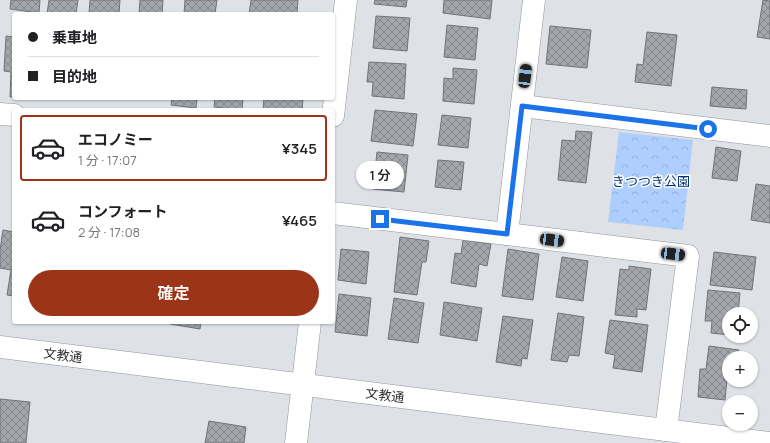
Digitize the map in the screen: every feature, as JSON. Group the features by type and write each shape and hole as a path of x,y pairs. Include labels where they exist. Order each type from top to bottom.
{"street":[{"path":"335,98 346,0"},
{"path":"507,234 534,0"},
{"path":"522,106 770,136"},
{"path":"0,114 12,115"},
{"path":"335,214 688,256 666,430"},
{"path":"296,443 310,324"},
{"name":"文教通","path":"0,347 764,443"}],"green space":[{"name":"きつつき公園","path":"619,132 693,140 683,230 608,222"}],"building":[{"path":"11,0 40,0 39,12 10,9"},
{"path":"49,0 78,0 76,12 47,12"},
{"path":"90,0 120,0 119,12 89,12"},
{"path":"140,0 163,0 162,12 139,12"},
{"path":"185,0 217,0 215,12 184,12"},
{"path":"251,0 298,0 297,12 249,12"},
{"path":"375,0 407,0 406,7 374,4"},
{"path":"444,0 492,0 490,19 443,13"},
{"path":"763,0 770,1 770,39 757,37"},
{"path":"376,16 410,18 407,51 373,48"},
{"path":"447,25 478,28 475,60 444,57"},
{"path":"550,26 591,30 587,68 546,64"},
{"path":"647,32 677,35 671,86 635,82 637,64 643,65"},
{"path":"6,36 12,37 12,97 10,97 11,72 4,71"},
{"path":"369,62 406,64 404,99 372,96 373,82 367,82"},
{"path":"453,68 477,70 474,104 443,101 444,78 453,79"},
{"path":"712,87 747,90 746,109 710,106"},
{"path":"172,100 197,100 196,108 171,105"},
{"path":"215,100 243,100 242,108 214,107"},
{"path":"264,100 303,100 302,108 263,108"},
{"path":"375,110 417,114 413,146 371,141"},
{"path":"442,115 471,118 468,148 438,145"},
{"path":"576,131 592,132 586,183 558,180 562,140 575,141"},
{"path":"716,147 741,151 737,181 712,178"},
{"path":"377,152 408,155 404,192 373,189"},
{"path":"438,160 464,162 461,190 435,187"},
{"path":"756,184 770,186 770,223 751,220"},
{"path":"3,230 12,232 12,296 7,295 11,270 0,268 0,250"},
{"path":"400,237 429,241 426,262 422,262 417,295 394,292"},
{"path":"463,240 491,244 487,266 479,264 476,287 451,283 455,253 461,254"},
{"path":"341,249 369,252 366,284 338,280"},
{"path":"508,249 539,254 533,300 502,296"},
{"path":"714,252 756,257 752,290 710,285"},
{"path":"562,257 588,261 583,301 556,297"},
{"path":"629,266 651,269 646,310 637,309 637,317 615,315 620,269 629,270"},
{"path":"708,290 740,293 739,307 722,307 722,334 711,333 712,321 705,321"},
{"path":"339,294 371,298 367,336 335,332"},
{"path":"394,298 424,303 418,343 388,339"},
{"path":"444,302 482,308 477,341 440,335"},
{"path":"558,313 584,317 579,356 569,355 567,362 551,360"},
{"path":"503,316 533,320 527,359 522,358 521,366 496,362"},
{"path":"610,320 648,325 642,372 613,368 615,355 605,353"},
{"path":"170,324 201,324 200,329"},
{"path":"709,346 739,350 722,351 722,387 726,387 725,395 722,395 722,400 698,397 700,369 706,369"},
{"path":"0,399 30,402 26,443 0,443"},
{"path":"209,421 246,427 244,443 205,443"}],"route":[{"path":"380,219 507,234 522,106 708,129"}]}
